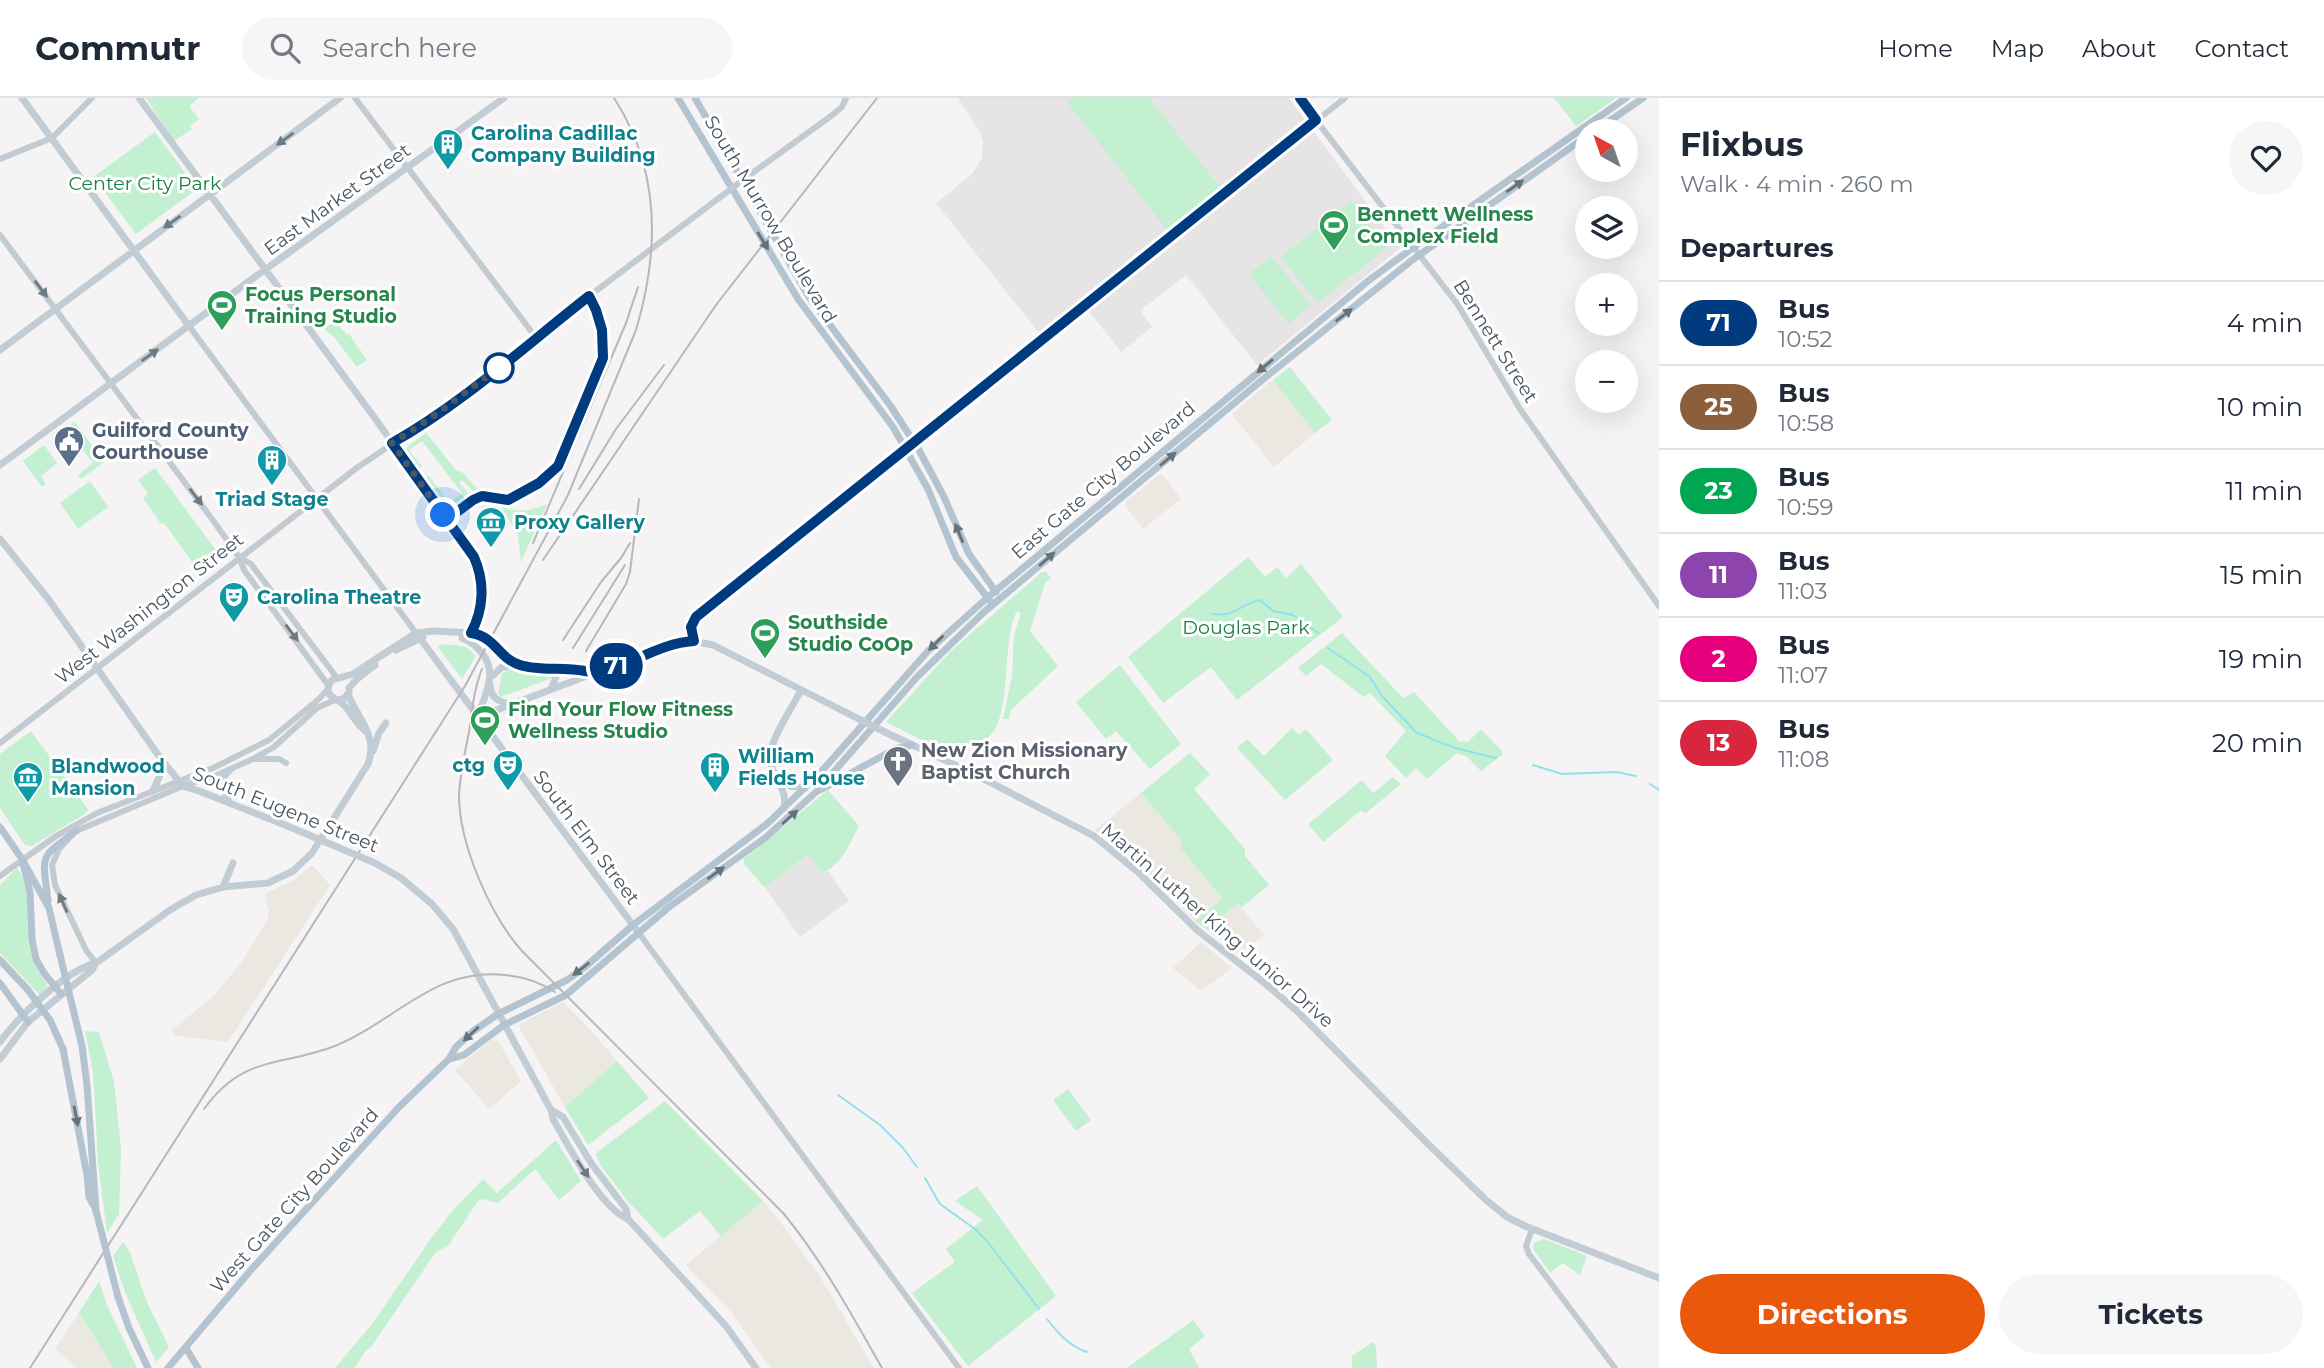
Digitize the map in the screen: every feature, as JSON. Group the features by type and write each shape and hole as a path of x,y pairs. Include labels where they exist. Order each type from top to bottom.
{"main road":[{"path":"22,98 189,326"},
{"path":"139,98 474,557 481,574 481,603 468,636"},
{"path":"0,349 340,98"},
{"name":"East Market Street","path":"0,465 505,98"},
{"name":"South Murrow Boulevard","path":"678,98 797,299 893,427 928,489 956,557 993,604"},
{"name":"South Murrow Boulevard","path":"695,98 803,288 834,334 890,405 919,450 944,497 969,554 1001,597"},
{"name":"East Gate City Boulevard","path":"636,928 784,808 919,660 995,590 1306,332 1414,247 1626,98"},
{"path":"1612,119 1643,98"},
{"name":"East Gate City Boulevard","path":"636,928 765,838 817,792 917,677 1001,597 1262,380 1419,254 1575,144"},
{"name":"South Eugene Street","path":"0,539 49,600 161,759 181,783 376,863 422,894 445,917 551,1110 553,1119 586,1174 618,1215 628,1219 726,1326 756,1368"},
{"path":"336,699 349,691 357,679 418,635"},
{"path":"367,732 361,728 349,710 330,695 328,687 339,678 353,674 418,635 484,636 518,665"},
{"name":"South Elm Street","path":"418,635 636,928"},
{"path":"468,636 487,659 491,694 497,701 511,704"},
{"path":"478,717 666,646 694,641"},
{"name":"Martin Luther King Junior Drive","path":"694,641 713,645 1094,836 1144,878 1197,930 1288,1003 1427,1143 1507,1217 1659,1278"},
{"path":"478,717 490,681 502,667 556,667 598,673"},
{"path":"541,668 555,674 556,680 551,689"},
{"path":"339,678 348,683 367,732 372,748 371,755"},
{"path":"784,808 785,796 772,768 770,753 801,690"},
{"path":"0,1042 23,1014 92,970 96,963 186,900 208,890 268,883 285,877 303,864 368,764 379,733 386,723"},
{"path":"817,792 895,749 912,745"},
{"path":"153,790 160,775 161,759"},
{"path":"229,803 221,782 230,770"},
{"path":"779,780 790,786 805,788"},
{"path":"0,827 22,859 49,908"},
{"path":"76,831 52,848 44,862 43,872 82,1046 96,1210"},
{"path":"22,859 30,892 32,940 36,959 58,991"},
{"path":"223,887 233,863"},
{"name":"West Gate City Boulevard","path":"168,1368 225,1299 360,1148 449,1059 456,1047 498,1014 567,980 636,928"},
{"name":"West Gate City Boulevard","path":"449,1059 464,1055 504,1025 566,995 580,985 636,928"},
{"path":"0,960 28,990 50,1020 63,1049 89,1197 96,1210 118,1297 129,1328 147,1364"},
{"path":"0,983 28,1022"},
{"path":"0,1059 28,1022 58,991"},
{"path":"186,1348 198,1368"}],"street":[{"path":"0,159 52,138 92,98"},
{"path":"355,98 537,339"},
{"name":"West Washington Street","path":"0,743 318,498 392,443 431,418 831,116 842,107 846,98"},
{"name":"Bennett Street","path":"1299,98 1470,324 1520,409 1659,606"},
{"path":"694,641 691,627 696,617 1345,98"},
{"path":"0,235 240,557 244,570 328,687 319,699 268,740 76,831 55,856 52,876 71,922 96,963"},
{"name":"South Elm Street","path":"189,326 418,635"},
{"path":"240,557 251,564 339,678"},
{"path":"0,876 77,824 153,790 230,770 253,759 274,747 317,708 336,699"},
{"path":"253,759 270,758 286,763"},
{"name":"South Elm Street","path":"636,928 959,1368"},
{"path":"1532,1228 1526,1246 1529,1254 1615,1368"}],"shaded area":[{"path":"958,98 1289,98 1400,248 1257,365 1186,275 1140,311 1152,327 1121,352 1080,300 1039,333 936,203 972,174 982,158 983,143 980,132"},
{"path":"1273,380 1315,433 1274,467 1232,414"},
{"path":"1161,473 1181,499 1143,529 1127,508 1126,502"},
{"path":"1141,793 1182,841 1180,849 1222,898 1195,921 1138,862 1095,830"},
{"path":"809,853 822,873 828,871 849,901 800,937 765,888"},
{"path":"312,865 330,885 228,1042 176,1036 171,1031 216,994 242,961 268,919 266,893 293,881"},
{"path":"1238,904 1264,935 1238,954 1209,931"},
{"path":"1201,942 1232,968 1201,991 1173,968"},
{"path":"563,1002 617,1061 565,1107 519,1027 521,1023"},
{"path":"491,1040 498,1041 521,1081 489,1109 455,1070"},
{"path":"763,1201 819,1275 874,1368 771,1368 731,1312 686,1265"},
{"path":"79,1313 114,1368 76,1368 55,1349"}],"green space":[{"path":"146,98 199,98 189,106 199,119 190,126 192,129 174,141"},
{"path":"1072,98 1149,98 1221,188 1167,230 1067,102"},
{"path":"1554,98 1616,98 1586,119 1575,119 1575,125"},
{"name":"Center City Park","path":"155,132 197,189 136,234 93,177"},
{"name":"Bennett Wellness Complex Field","path":"1351,201 1387,248 1317,303 1281,257"},
{"path":"1271,256 1311,305 1288,324 1249,274"},
{"path":"333,323 349,334 367,360 357,367 334,337 323,328"},
{"path":"1290,367 1332,420 1315,433 1273,380"},
{"path":"75,422 104,462 81,479 78,475 93,463 81,447 65,456 53,439"},
{"path":"426,433 456,470 463,473 478,490 474,492 462,480 459,482 469,494 454,506 447,506 426,478 428,475 449,503 462,493 422,441 409,450 422,467 419,469 407,451 407,447"},
{"path":"44,445 57,463 41,476 46,484 42,487 23,461"},
{"path":"155,468 221,557 200,573 143,498 148,494 138,480"},
{"path":"90,481 108,507 78,529 60,503"},
{"path":"547,504 521,562 518,535 501,506 524,511"},
{"name":"Douglas Park","path":"1248,557 1265,577 1277,567 1286,578 1301,564 1343,617 1237,700 1211,667 1163,703 1128,657"},
{"path":"1042,572 1046,572 1051,578 1045,583 1030,631 1058,666 1011,710 1009,719 1003,719 1012,676 1014,635 1021,613 1017,611 1009,640 1001,712 987,739 971,750 965,745 953,755 886,722 951,651"},
{"path":"1342,633 1403,698 1414,692 1459,741 1468,742 1481,729 1502,751 1502,755 1481,771 1467,757 1457,753 1427,779 1416,768 1406,778 1385,756 1406,731 1370,693 1364,697 1321,664 1306,676 1298,668"},
{"path":"445,644 466,647 476,656 462,679 437,646"},
{"path":"1120,665 1181,744 1150,769 1116,731 1106,739 1076,702"},
{"path":"508,670 549,675 552,678 501,697 498,694 502,673"},
{"path":"1292,728 1299,735 1306,729 1333,760 1285,800 1237,748 1247,739 1264,756"},
{"path":"31,731 88,809 85,814 32,846 25,845 0,808 0,754"},
{"path":"1190,753 1210,774 1194,789 1245,849 1245,856 1269,885 1242,907 1238,904 1226,913 1209,931 1195,921 1222,898 1180,848 1182,841 1141,793"},
{"path":"1393,777 1401,784 1366,813 1360,811 1323,842 1308,824 1362,780 1373,793"},
{"path":"828,790 859,826 845,853 835,865 822,873 808,854 765,888 744,864 744,859"},
{"path":"17,868 27,896 30,951 48,986 40,995 0,953 0,885"},
{"path":"85,1031 99,1032 114,1082 121,1148 119,1214 107,1233 98,1162 93,1072"},
{"path":"617,1061 649,1098 588,1145 565,1107"},
{"path":"1068,1089 1091,1120 1076,1131 1053,1100"},
{"path":"665,1101 763,1201 721,1236 700,1211 663,1239 626,1199 595,1154"},
{"path":"556,1140 581,1181 559,1200 535,1169 498,1203 483,1199 478,1201 448,1246 436,1252 356,1366 335,1368 372,1324 453,1210 483,1179 497,1193"},
{"path":"977,1186 1056,1296 968,1366 912,1293 955,1262 946,1249 983,1220 955,1201"},
{"path":"1544,1239 1587,1256 1580,1275 1563,1263 1550,1273 1533,1249 1535,1242"},
{"path":"123,1242 130,1252 146,1300 169,1347 156,1362 126,1295 113,1256"},
{"path":"99,1281 107,1305 137,1368 114,1368 79,1313"},
{"path":"1193,1320 1205,1336 1189,1349 1199,1368 1127,1368"},
{"path":"1372,1342 1376,1346 1377,1368 1352,1368 1352,1356"}],"waterway":[{"path":"1212,614 1227,614 1260,600 1273,611 1293,615 1318,633"},
{"path":"1328,648 1370,677 1381,695 1417,733 1455,748 1496,758"},
{"path":"1533,765 1562,774 1616,772 1636,776"},
{"path":"1650,784 1659,790"},
{"path":"838,1095 880,1125 917,1167"},
{"path":"925,1178 940,1204 987,1241 1039,1309"},
{"path":"1047,1319 1069,1343 1087,1352"}],"railway":[{"path":"30,1368 465,686 568,495 636,330 649,270 652,240 648,182 629,125 614,98"},
{"path":"543,560 716,305 877,98"},
{"path":"533,543 626,323 638,287"},
{"path":"579,489 616,429 664,365"},
{"path":"586,651 626,584 630,572 639,499"},
{"path":"563,640 630,543"},
{"path":"573,648 625,565"},
{"path":"482,669 474,700 459,795 464,835 488,899 522,951 784,1214 824,1270 882,1368"},
{"path":"204,1109 219,1091 249,1070 335,1046 436,987 457,979 505,975 531,980 555,992"}],"bus line":[{"name":"71","path":"453,515 482,496 508,500 539,483 558,466 603,358 602,330 589,296 488,377 392,443 474,557 481,574 481,603 471,633 489,639 518,665 570,668 598,673 666,646 694,641 691,627 696,617 1316,120 1300,98"}],"place":[{"name":"Carolina Cadillac Company Building","path":"448,171"},
{"name":"Bennett Wellness Complex Field","path":"1334,252"},
{"name":"Focus Personal Training Studio","path":"222,332"},
{"name":"Guilford County Courthouse","path":"69,468"},
{"name":"Triad Stage","path":"272,487"},
{"name":"Proxy Gallery","path":"491,549"},
{"name":"Carolina Theatre","path":"234,624"},
{"name":"Southside Studio CoOp","path":"765,660"},
{"name":"Find Your Flow Fitness Wellness Studio","path":"485,747"},
{"name":"New Zion Missionary Baptist Church","path":"898,788"},
{"name":"ctg","path":"508,792"},
{"name":"William Fields House","path":"715,794"},
{"name":"Blandwood Mansion","path":"28,804"}],"route":[{"path":"443,515 392,443 501,366 499,368"}]}
